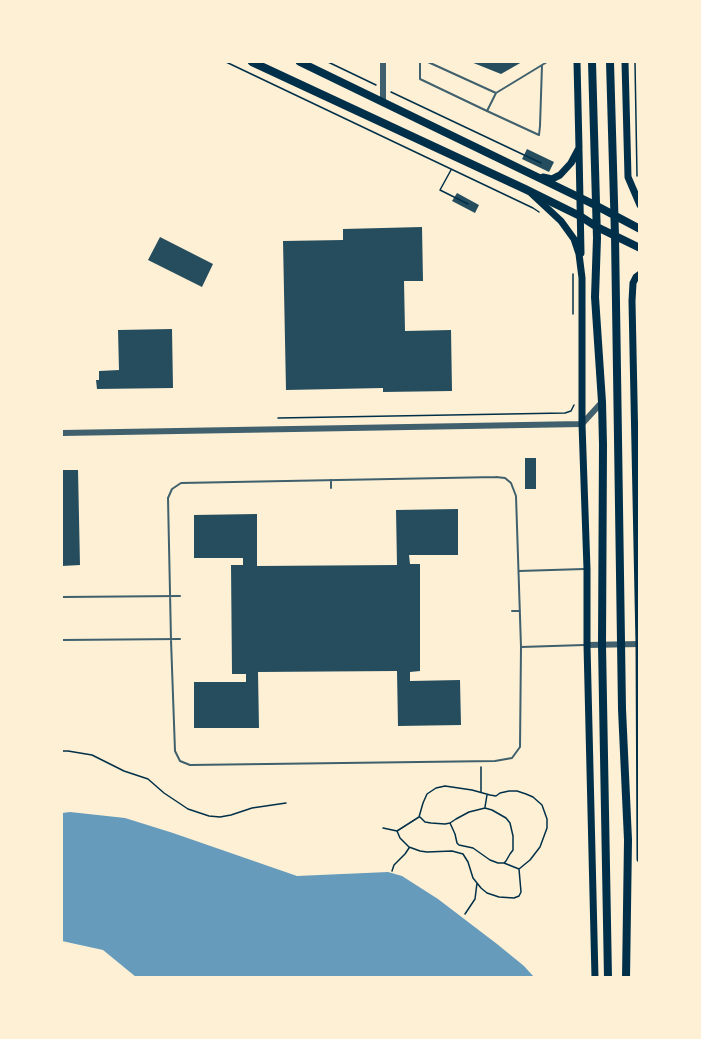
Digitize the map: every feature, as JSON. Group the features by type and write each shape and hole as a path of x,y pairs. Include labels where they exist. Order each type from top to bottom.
{"main road":[{"path":"252,62 525,189 639,248"},
{"path":"300,62 596,205 639,229"},
{"path":"577,62 582,278 582,424 595,978"},
{"path":"592,62 597,227 595,297 603,445 602,645 608,978"},
{"path":"610,62 622,709 628,840 626,978"},
{"path":"625,62 628,177 639,205"},
{"path":"530,174 552,179 560,175 571,163 579,148"},
{"path":"525,189 561,221 574,239 579,254 582,278"},
{"path":"639,274 633,283 632,301 639,644 639,859"}],"street":[{"path":"383,62 383,102"},
{"path":"62,433 582,424 602,402"},
{"path":"587,645 639,644"}],"lane":[{"path":"420,62 420,79 539,135 542,65"},
{"path":"428,62 496,93"},
{"path":"487,111 496,93 547,62"},
{"path":"496,477 505,478 511,483 516,496 521,647 520,747 512,758 481,761 190,765 180,761 175,751 171,640 168,498 172,489 181,483 331,480 496,477"},
{"path":"331,480 331,488"},
{"path":"519,571 587,569"},
{"path":"62,597 180,596"},
{"path":"512,611 520,611"},
{"path":"62,640 180,639"},
{"path":"521,647 587,645"}],"path":[{"path":"226,62 540,213"},
{"path":"328,62 541,163"},
{"path":"635,62 638,183"},
{"path":"503,146 508,153"},
{"path":"452,169 440,190 468,204"},
{"path":"573,275 574,320"},
{"path":"278,418 565,413 571,411 575,400"},
{"path":"62,751 92,755 124,771 148,779 188,809 209,816 220,817 286,802"},
{"path":"481,761 481,793"},
{"path":"383,828 397,831 419,817 425,797 436,788 453,786 496,796 500,793 517,791 533,798 542,805 546,812 543,840 536,854 519,868"},
{"path":"485,808 487,795"},
{"path":"419,817 431,824 445,825 469,812 485,808 500,814 510,823 513,836 513,850 504,863"},
{"path":"450,824 457,843 472,848 490,860 519,868"},
{"path":"397,831 400,838 410,847 427,852 452,851 463,854 477,883 487,893 499,897 519,896 521,892 519,868"},
{"path":"463,854 467,846"},
{"path":"392,871 394,864 410,847"},
{"path":"465,914 474,899 477,883"}],"water":[{"path":"62,813 125,818 297,876 388,872 402,876 438,899 497,944 534,977 136,977 103,950 62,941"}],"building":[{"path":"471,62 522,62 501,74"},
{"path":"527,149 554,162 549,172 522,159"},
{"path":"457,193 479,205 475,213 452,201"},
{"path":"422,227 423,281 404,281 405,331 451,330 452,391 383,392 383,388 286,390 283,241 343,240 343,229"},
{"path":"160,237 213,264 202,287 148,260"},
{"path":"172,329 173,388 97,389 96,380 99,380 99,371 119,370 118,330"},
{"path":"525,458 536,458 536,489 525,489"},
{"path":"62,470 78,470 80,565 62,566"},
{"path":"458,509 458,555 409,555 410,564 420,564 420,671 410,672 410,681 460,680 461,725 398,726 397,671 258,672 259,728 194,728 194,682 246,682 246,674 232,674 231,565 243,565 243,558 194,558 194,515 257,514 257,566 397,565 396,510"}]}
